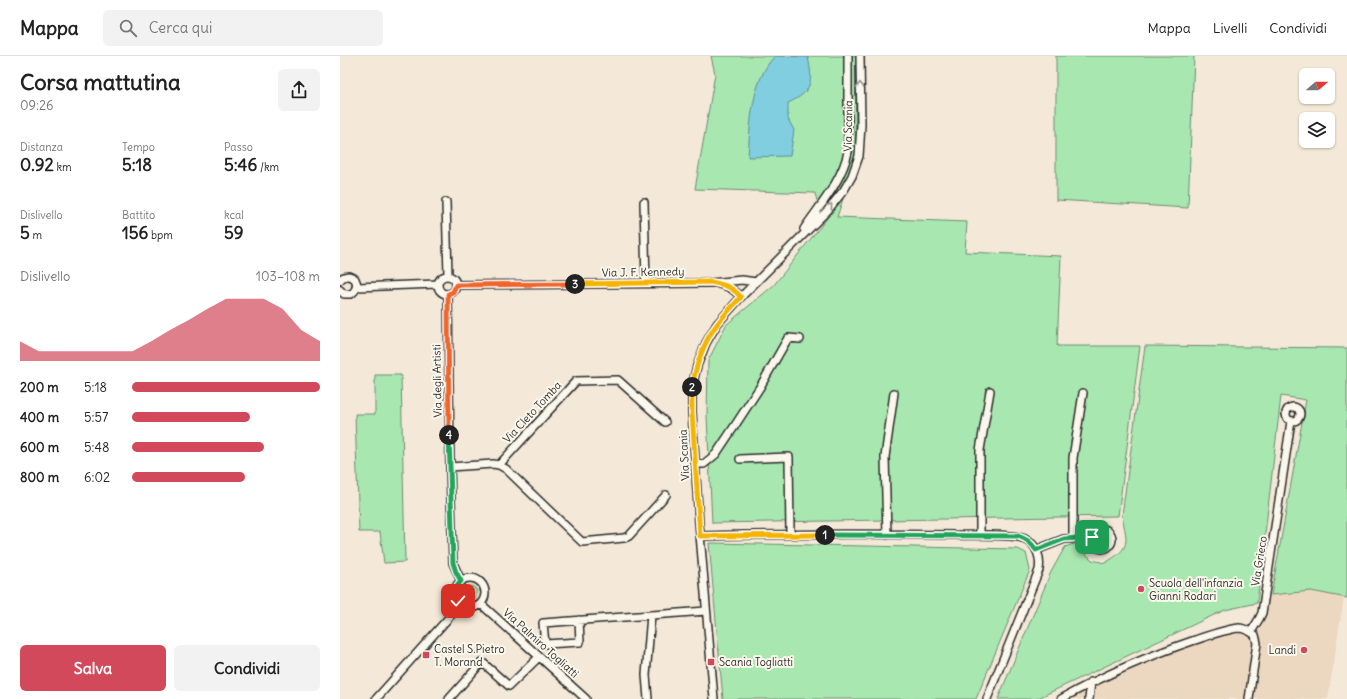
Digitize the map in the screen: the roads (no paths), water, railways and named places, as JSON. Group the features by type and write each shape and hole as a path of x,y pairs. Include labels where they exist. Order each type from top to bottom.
{"street":[{"name":"Via Scania","path":"794,244 837,181 846,162 848,152 848,56"},
{"name":"Via Scania","path":"714,699 700,536 692,412 692,387 697,366 706,343 717,324 741,297 828,210 844,190 856,167 859,156 861,125 860,56"},
{"path":"446,202 448,275"},
{"path":"644,202 646,283"},
{"path":"448,275 454,278 456,285 453,292 448,294 440,292 437,284 440,278 448,275"},
{"path":"340,280 345,276 352,277 357,282 357,287 351,294 344,294 340,290"},
{"path":"711,282 742,280 756,282"},
{"path":"711,282 726,285 734,289 741,297"},
{"name":"Via J. F. Kennedy","path":"456,285 711,282"},
{"path":"357,287 437,284"},
{"name":"Via degli Artisti","path":"448,294 450,467 453,563 461,581"},
{"path":"695,464 704,464 716,454 760,387 788,338 800,339"},
{"name":"Via Cleto Tomba","path":"499,464 576,381 618,380 665,422"},
{"path":"980,535 980,450 990,391"},
{"path":"886,535 885,457 894,392"},
{"path":"1073,539 1073,458 1083,393"},
{"name":"Via Grieco","path":"1251,632 1262,613 1291,421"},
{"path":"740,459 788,457 790,534"},
{"path":"450,467 499,464 582,542 624,538 629,536 666,495"},
{"path":"700,536 790,534 980,535 1018,536 1026,539 1033,544 1036,550 1040,561 1039,570 987,699"},
{"path":"1036,550 1064,539 1092,537"},
{"path":"468,578 474,578 482,583 486,593 481,604 474,607 468,607 461,604 455,593 457,586 461,581 468,578"},
{"path":"376,699 461,604"},
{"name":"Via Palmiro Togliatti","path":"481,604 586,699"},
{"path":"579,620 580,642 545,644 543,623 579,620 706,611"},
{"path":"648,699 646,675 651,615"},
{"path":"1060,699 1091,682 1144,658 1203,638 1239,628 1255,635 1257,642 1249,699"},
{"path":"449,699 482,662 509,686 539,657"},
{"path":"1089,699 1091,682"}],"water":[{"path":"775,56 808,57 810,73 809,85 807,90 802,95 788,103 788,119 794,130 790,156 748,157 751,118 756,90 767,66"}],"place":[{"name":"Scuola dell'infanzia Gianni Rodari","path":"1141,589"},
{"name":"Landi","path":"1304,650"},
{"name":"Castel S.Pietro T. Morand","path":"426,655"},
{"name":"Scania Togliatti","path":"711,662"}]}
